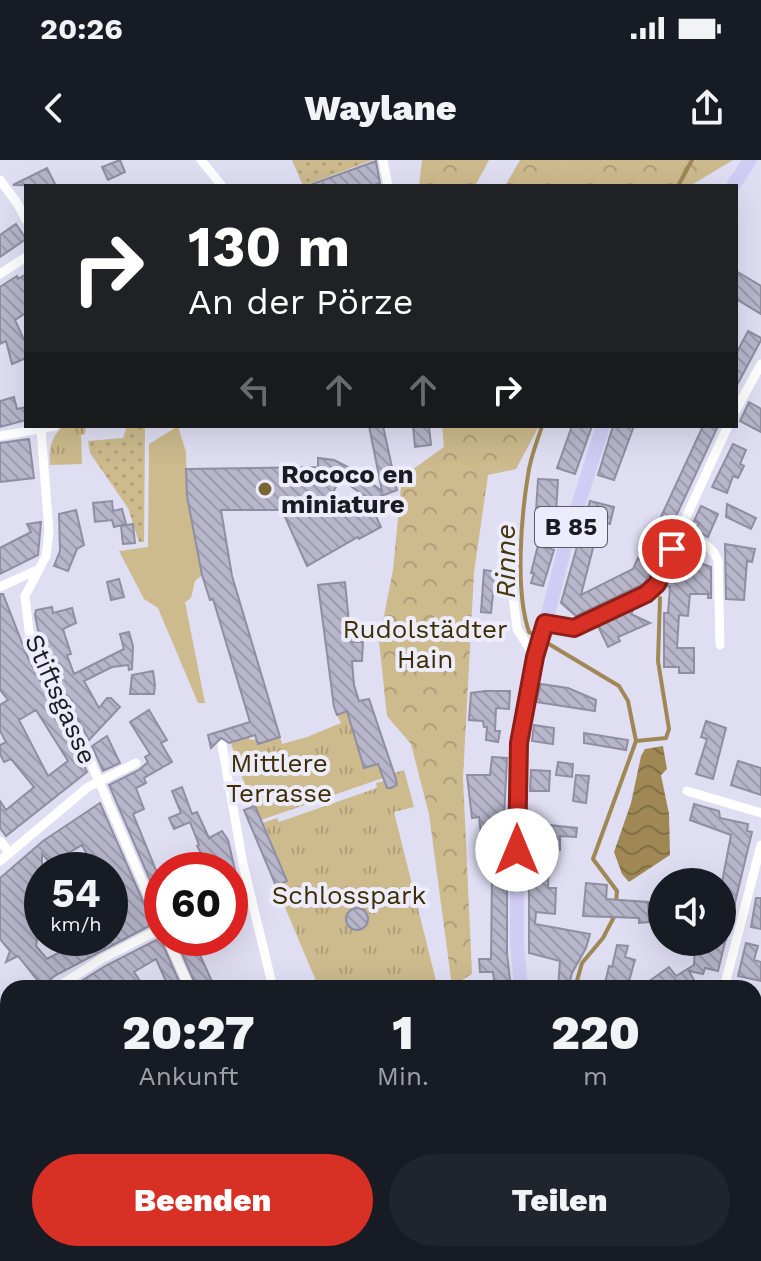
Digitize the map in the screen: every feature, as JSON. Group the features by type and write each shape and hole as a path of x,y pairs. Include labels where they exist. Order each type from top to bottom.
{"main road":[{"path":"734,184 750,160"},
{"name":"B 85","path":"520,980 517,942 518,755 536,652 602,428"}],"street":[{"path":"201,160 220,184"},
{"path":"383,160 388,184"},
{"path":"0,180 24,216"},
{"path":"0,274 24,258"},
{"path":"738,406 761,364"},
{"path":"0,436 48,428"},
{"path":"544,626 574,628 646,594 657,584 727,428"},
{"name":"Stiftsgasse","path":"41,430 49,531 46,556 25,596 26,616 34,650 82,742 144,887"},
{"path":"680,531 715,551 718,561 720,645"},
{"path":"0,587 37,570"},
{"path":"512,587 517,629 536,652"},
{"path":"222,745 240,852 271,980"},
{"path":"0,861 98,781 136,763"},
{"path":"687,791 761,813"},
{"path":"0,841 10,853"},
{"path":"726,980 761,845"},
{"path":"69,980 144,937"},
{"path":"175,956 186,980"}],"green space":[{"path":"292,160 373,160 308,184 302,184"},
{"path":"422,160 489,160 476,184 419,184"},
{"path":"520,160 566,160 550,184 506,184"},
{"path":"566,160 605,160 580,184 550,184"},
{"path":"605,160 733,160 693,184 580,184"},
{"path":"61,428 86,428 85,434 81,435 82,464 50,465 51,444"},
{"path":"126,428 145,428 144,542 139,542 128,508 90,453 88,441 123,438"},
{"path":"179,428 186,452 187,496 202,575 195,581 191,598 185,602 205,703 198,703 158,608 144,599 119,551 148,547 149,444"},
{"name":"Rudolstädter Hain","path":"442,428 538,428 516,469 488,475 474,572 463,778 472,974 462,980 451,980 429,814 411,744 387,716 379,641 393,570 402,477 444,447"},
{"name":"Mittlere Terrasse","path":"346,709 363,767 378,764 383,778 261,820 255,806 252,807 231,743 249,737 250,740 256,739 258,744 280,737 282,744 307,737 341,723 337,715"},
{"name":"Schlosspark","path":"404,770 414,807 394,812 436,980 316,980 276,886 287,880 263,823 277,818 279,822 377,788 376,783 384,781 386,787 393,788 396,786 394,773"}],"water":[{"path":"663,746 667,769 661,775 669,814 670,855 629,882 622,874 614,852 645,749"}],"building":[{"path":"120,160 125,172 108,180 102,167"},
{"path":"376,161 380,183 377,184 313,184"},
{"path":"47,168 55,184 24,184 13,185"},
{"path":"16,224 24,240 0,257 0,235"},
{"path":"738,272 761,286 761,314 738,300"},
{"path":"24,275 24,314 15,320 24,340 24,359 12,364 6,341 0,344 0,287 17,276 18,279"},
{"path":"748,331 761,338 738,383 738,350"},
{"path":"14,397 17,409 24,407 24,421 0,427 0,401"},
{"path":"749,402 761,409 761,432 740,421"},
{"path":"369,428 383,428 397,490 371,500 340,479 328,502 341,513 368,499 381,527 307,566 282,510 221,510 232,576 280,737 258,744 255,735 229,743 221,738 211,748 208,735 250,722 213,599 210,600 202,575 187,496 186,469 318,467 318,458 334,460 354,470 382,491"},
{"path":"413,428 429,428 431,445 415,447"},
{"path":"571,428 591,428 575,474 557,468"},
{"path":"612,428 633,428 614,480 598,475"},
{"path":"702,428 717,428 645,583 576,616 561,603 590,501 614,507 610,524 600,521 581,595 633,569 638,558 641,560"},
{"path":"29,439 34,478 0,482 0,443"},
{"path":"733,444 746,450 740,464 744,466 738,478 733,476 727,493 712,487"},
{"path":"538,479 558,480 555,529 535,527"},
{"path":"112,501 113,511 122,509 126,524 114,527 112,520 95,522 93,503"},
{"path":"727,504 756,518 751,529 726,517"},
{"path":"701,506 718,514 708,537 695,530 699,523 694,521"},
{"path":"76,510 84,545 77,549 68,571 54,566 60,551 59,514"},
{"path":"41,522 38,555 0,574 0,548 31,532 27,524"},
{"path":"133,524 135,543 123,544 121,526"},
{"path":"685,542 701,551 696,561 711,567 711,598 708,594 690,594 688,616 679,615 677,648 694,648 694,673 679,673 679,667 664,667 664,613 668,613 670,587 664,584"},
{"path":"725,544 755,549 752,562 747,561 744,600 726,599"},
{"path":"538,545 554,550 543,586 531,583"},
{"path":"484,570 505,573 503,596 493,594 491,613 481,612"},
{"path":"119,579 124,597 111,600 107,582"},
{"path":"345,582 351,642 363,642 362,661 352,661 354,685 359,701 369,699 396,779 397,785 391,788 387,788 378,764 364,768 347,711 337,715 334,707 318,585"},
{"path":"0,594 3,594 28,658 87,772 6,836 0,828 0,801 6,810 34,787 11,759 4,762 0,754 0,745 6,742 0,731 0,705 8,700 0,690","holes":["36,710 68,761 48,776 19,720"]},
{"path":"635,606 631,614 650,623 618,637 620,641 608,647 598,626"},
{"path":"52,607 53,613 72,608 76,623 63,629 74,674 124,649 120,634 129,632 133,646 132,669 129,670 128,665 112,667 84,681 99,708 107,698 120,707 89,740 51,670 39,635 36,610"},
{"path":"153,671 154,694 130,694 132,675"},
{"path":"541,684 568,688 596,700 595,711 536,702"},
{"path":"510,691 509,709 496,708 495,731 500,731 498,742 486,740 487,727 484,727 483,721 469,720 471,693"},
{"path":"149,710 167,740 161,743 172,762 144,778 146,783 136,788 144,809 133,814 149,852 144,852 144,866 109,785 148,762 145,757 150,754 130,722"},
{"path":"706,721 726,728 713,779 696,774 707,739 701,737"},
{"path":"534,725 554,728 553,744 532,741"},
{"path":"584,733 628,740 626,750 584,743"},
{"path":"107,736 120,763 103,771 92,746"},
{"path":"492,757 507,758 504,817 510,980 494,980 493,972 480,972 479,959 491,959 492,875 495,875 493,851 486,851 485,834 481,834 479,817 472,818 467,775 490,775"},
{"path":"738,761 761,768 761,795 731,785"},
{"path":"558,762 573,764 572,777 556,775"},
{"path":"531,770 550,771 549,791 530,791"},
{"path":"576,775 589,776 586,803 573,801"},
{"path":"182,787 192,814 197,812 209,838 222,831 231,852 200,852 190,822 174,829 169,818 181,813 172,791"},
{"path":"100,803 121,852 86,852 82,845 70,852 30,852 43,841"},
{"path":"694,804 719,811 720,818 748,824 747,831 752,832 736,898 736,868 725,868 731,835 690,820"},
{"path":"255,806 287,881 276,886 244,810"},
{"path":"529,823 577,828 576,837 560,836 560,850 549,849 548,888 556,888 555,914 536,912 535,924 590,934 586,948 570,980 559,980 560,961 529,953"},
{"path":"24,857 24,956 44,956 47,959 53,956 92,956 50,980 37,980 18,956 6,962 10,951 0,939 0,878"},
{"path":"128,867 144,903 144,929 128,937"},
{"path":"586,883 607,885 606,899 648,902 648,922 639,923 639,918 583,916"},
{"path":"756,898 761,898 761,929 751,927"},
{"path":"357,908 365,911 368,919 365,927 357,930 349,927 346,919 349,911"},
{"path":"746,943 758,946 754,960 761,962 761,980 738,976"},
{"path":"617,945 628,946 625,957 635,960 629,980 606,980 609,966 612,967"},
{"path":"144,946 144,956 168,956 178,980 165,980 156,959 134,972 140,980 83,980"},
{"path":"183,956 200,956 211,980 193,980"},
{"path":"694,956 722,956 718,971 705,968 703,974 689,971 694,980 651,980 669,967 676,976 694,965"}],"waterway":[{"name":"Rinne","path":"679,184 692,160"},
{"name":"Rinne","path":"541,428 530,462 523,512 522,596 529,632 619,686 628,701 636,741 593,859 617,891 616,903"},
{"name":"Rinne","path":"636,741 666,738 669,729 658,661 660,598"},
{"name":"Rinne","path":"577,980 582,963 603,938 615,915"}],"place":[{"name":"Rococo en miniature","path":"265,489"}],"route":[{"path":"517,850 519,743 535,657 545,623 574,628 646,594 657,584 672,549"}]}
